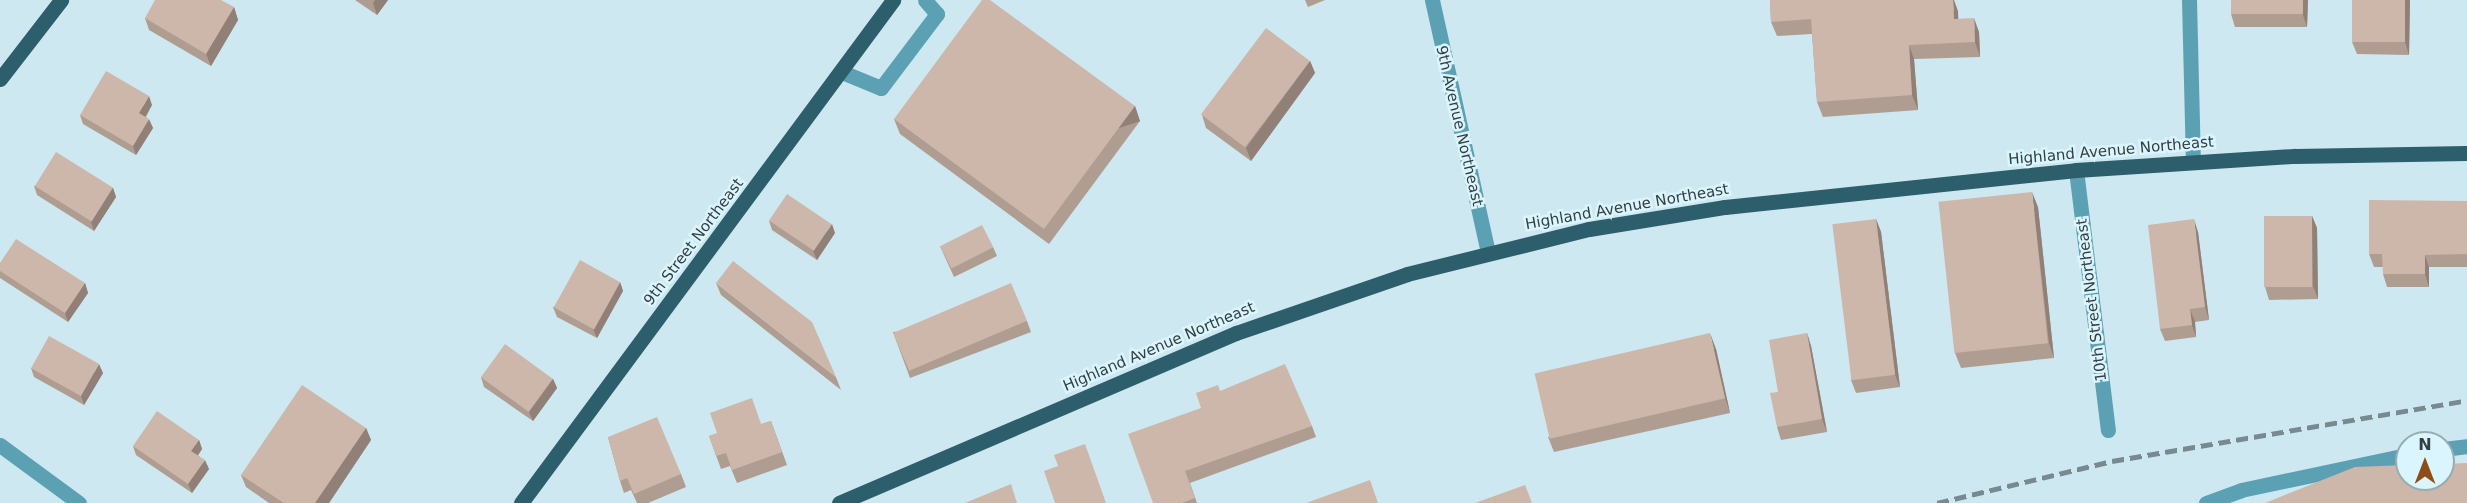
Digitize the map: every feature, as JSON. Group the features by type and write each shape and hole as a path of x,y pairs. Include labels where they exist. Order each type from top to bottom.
{"main road":[{"path":"0,79 61,0"},
{"name":"9th Street Northeast","path":"521,503 842,72 893,0"},
{"name":"Highland Avenue Northeast","path":"839,503 1236,333 1488,252 1725,207 2076,170 2193,161 2467,153"}],"street":[{"path":"842,72 881,88 937,14 925,0"},
{"name":"9th Avenue Northeast","path":"1432,0 1488,252"},
{"path":"2189,0 2193,161"},
{"name":"10th Street Northeast","path":"2076,170 2108,430"},
{"path":"0,446 79,503"},
{"path":"2206,503 2297,477 2395,457"}],"building":[{"path":"155,0 221,0 234,7 206,54 145,18"},
{"path":"982,0 990,0 1135,106 1044,229 894,119"},
{"path":"1770,0 1953,0 1954,19 1974,18 1975,42 1909,45 1912,95 1817,102 1811,19 1771,22"},
{"path":"2231,0 2303,0 2303,14 2231,14"},
{"path":"2352,0 2405,0 2405,42 2352,42"},
{"path":"1266,28 1310,61 1245,147 1201,114"},
{"path":"106,71 149,96 139,113 149,119 133,146 80,115"},
{"path":"56,152 113,188 92,221 35,186"},
{"path":"2032,192 2048,343 1954,353 1939,202"},
{"path":"787,194 832,224 814,251 769,221"},
{"path":"2369,200 2467,201 2467,254 2425,255 2425,274 2383,274 2382,254 2369,254"},
{"path":"2264,216 2312,216 2312,287 2264,287"},
{"path":"1876,219 1895,375 1851,380 1832,224"},
{"path":"2194,219 2205,307 2190,309 2192,325 2160,329 2148,225"},
{"path":"982,225 993,247 951,269 940,246"},
{"path":"16,239 85,283 65,313 0,271 0,263"},
{"path":"580,260 620,282 594,330 554,307"},
{"path":"733,261 812,322 836,377 716,283"},
{"path":"1011,283 1027,321 909,371 893,333"},
{"path":"1710,333 1725,398 1550,439 1535,373"},
{"path":"1807,333 1822,419 1777,427 1770,393 1778,392 1769,340"},
{"path":"49,336 99,364 81,396 31,368"},
{"path":"505,344 553,379 529,412 481,377"},
{"path":"1285,364 1312,426 1185,471 1195,498 1182,503 1153,503 1128,434 1201,408 1196,393 1218,385 1220,391"},
{"path":"302,385 366,428 315,503 284,503 241,475"},
{"path":"752,398 761,424 771,421 782,452 732,470 726,453 716,456 709,436 717,433 710,413"},
{"path":"157,411 199,440 191,451 205,460 188,484 133,446"},
{"path":"657,417 681,474 634,494 627,478 620,481 608,437"},
{"path":"1085,444 1106,503 1055,503 1044,471 1058,466 1054,455"},
{"path":"2467,463 2467,503 2265,503 2355,467 2395,465 2395,491 2455,491 2455,464"},
{"path":"1370,480 1378,503 1306,503"},
{"path":"1011,484 1017,503 965,503"},
{"path":"1525,485 1532,503 1475,503"}],"railway":[{"path":"1937,503 2112,461 2467,400"}]}
